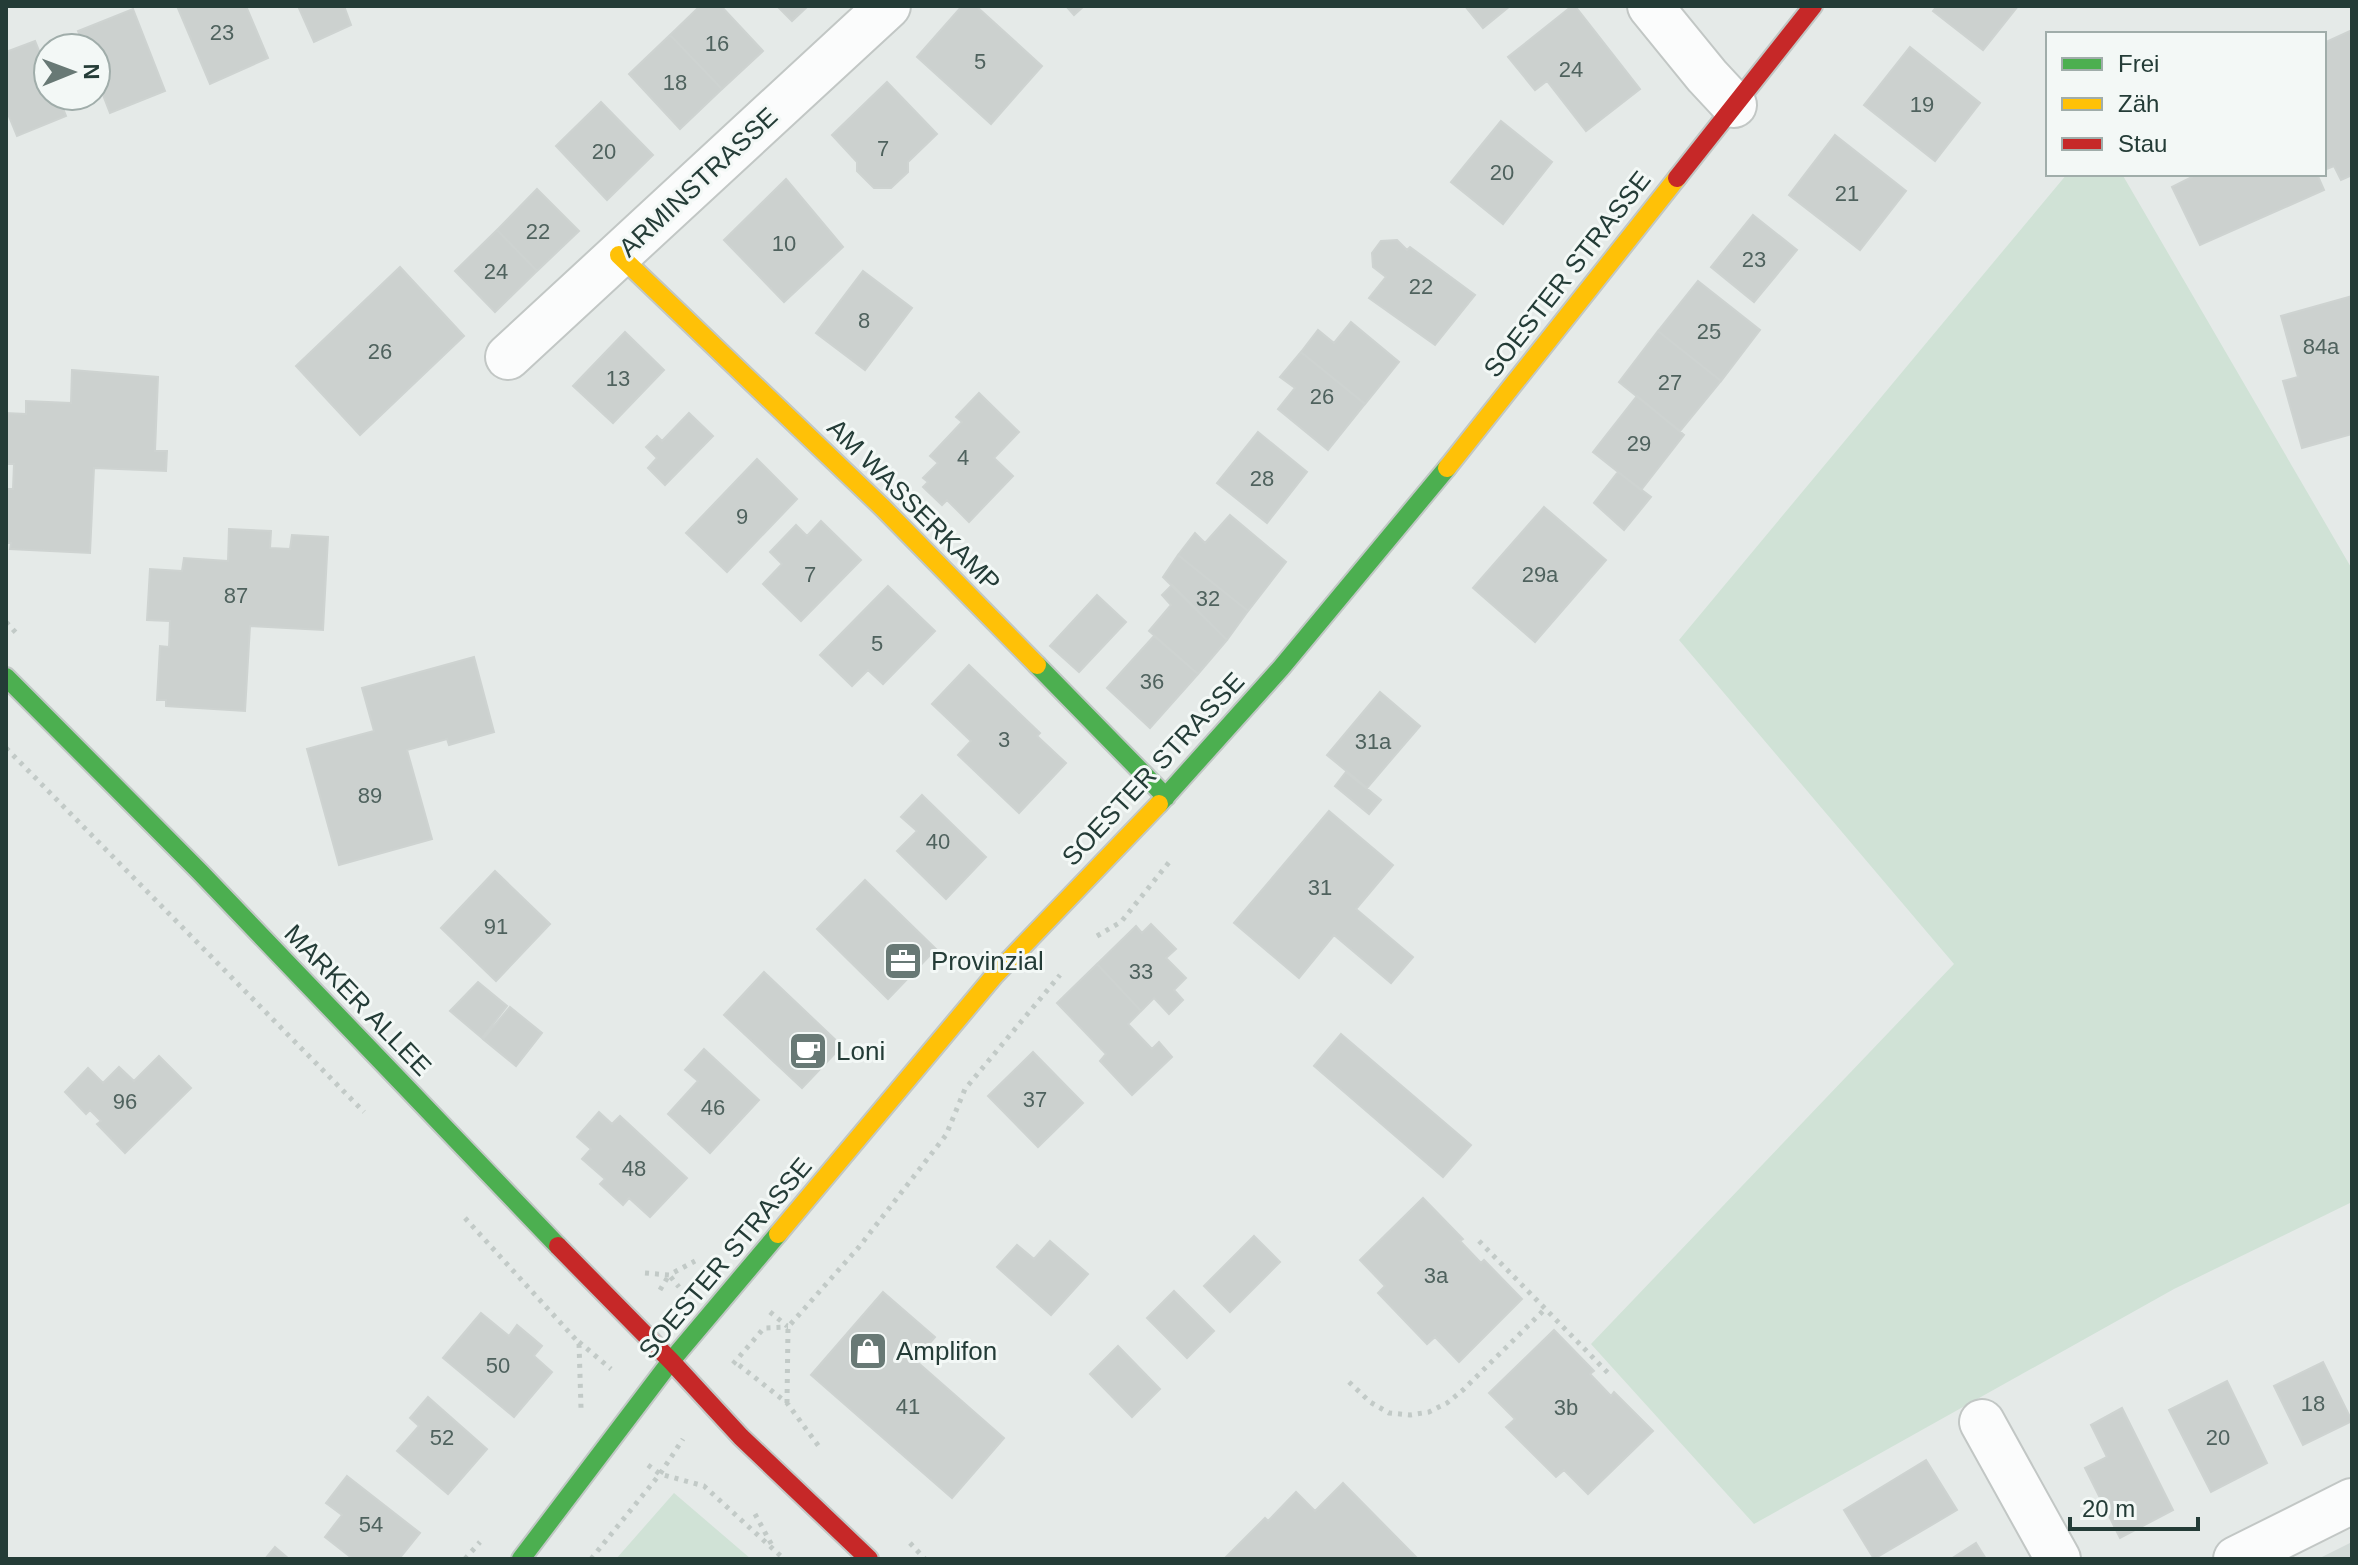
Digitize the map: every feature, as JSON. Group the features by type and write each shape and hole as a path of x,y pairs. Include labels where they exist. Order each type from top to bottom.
{"main road":[{"name":"SOESTER STRASSE","path":"521,1559 671,1361 994,976 1166,797 1281,668 1418,505 1813,6"},
{"name":"AM WASSERKAMP","path":"619,255 883,508 1166,797"},
{"name":"MARKER ALLEE","path":"6,677 200,872 741,1437 869,1559"}],"street":[{"name":"ARMINSTRASSE","path":"508,357 888,6"},
{"path":"1650,6 1734,105"},
{"path":"1982,1422 2058,1559"},
{"path":"2236,1559 2352,1501"}],"path":[{"path":"6,622 28,644"},
{"path":"6,748 368,1116"},
{"path":"455,1207 579,1343 581,1413"},
{"path":"1479,1241 1610,1375"},
{"path":"643,1273 669,1275 706,1255"},
{"path":"1349,1382 1370,1402 1389,1413 1410,1415 1429,1412 1455,1397 1545,1309"},
{"path":"787,1403 788,1327"},
{"path":"591,1559 660,1474 704,1486 784,1559"}],"shaded area":[{"path":"2352,1542 2352,1559 2318,1559"}],"green space":[{"path":"2065,176 2123,176 2352,569 2352,1202 2174,1289 1754,1524 1591,1344 1954,964 1679,640"},
{"path":"674,1493 751,1559 616,1559"}],"building":[{"path":"177,6 246,6 268,58 210,84"},
{"path":"298,6 344,6 351,25 314,42"},
{"path":"700,6 721,6 763,51 722,89 670,35"},
{"path":"777,6 808,6 792,21"},
{"path":"962,6 976,6 1042,66 991,124 917,57"},
{"path":"1066,6 1084,6 1074,15"},
{"path":"1465,6 1510,6 1483,28"},
{"path":"1572,6 1640,89 1586,131 1547,81 1535,90 1508,57"},
{"path":"1937,6 2018,6 1983,50 1933,11"},
{"path":"133,9 165,91 110,113 112,32 78,31"},
{"path":"2352,30 2352,175 2341,180 2334,166 2326,169 2326,42"},
{"path":"670,35 722,89 680,129 629,74"},
{"path":"32,42 32,112 64,112 66,116 17,136 6,109 6,52"},
{"path":"1910,47 1980,103 1935,161 1864,105"},
{"path":"887,82 937,134 908,162 908,172 891,188 874,188 857,171 857,162 832,135"},
{"path":"601,102 653,155 607,200 556,146"},
{"path":"1501,121 1552,162 1503,224 1451,182"},
{"path":"1835,135 1906,191 1860,250 1789,195"},
{"path":"2318,176 2324,190 2200,245 2172,187 2192,177"},
{"path":"786,179 843,247 784,302 724,240"},
{"path":"537,189 579,231 537,271 497,230"},
{"path":"1753,215 1797,250 1754,302 1711,267"},
{"path":"497,230 537,271 495,312 455,271"},
{"path":"1397,240 1407,250 1410,247 1475,295 1435,345 1369,298 1386,277 1373,267 1372,253 1381,241"},
{"path":"400,267 464,336 360,435 296,366"},
{"path":"863,271 912,308 865,370 816,333"},
{"path":"1698,281 1760,330 1721,381 1658,331"},
{"path":"2352,296 2352,434 2302,448 2283,381 2298,377 2281,316"},
{"path":"1351,322 1399,362 1365,404 1301,352 1318,330 1334,343"},
{"path":"1658,331 1721,381 1680,431 1619,382"},
{"path":"625,332 664,370 613,423 573,386"},
{"path":"1301,352 1365,404 1328,450 1278,409 1295,388 1280,377"},
{"path":"72,370 158,377 155,451 167,451 166,471 94,468 90,553 10,549 11,543 6,543 6,489 13,489 14,464 6,464 6,413 26,414 26,401 71,403"},
{"path":"979,393 1019,432 994,458 1013,476 969,522 947,500 942,505 923,487 928,482 923,478 938,463 930,456 962,422 956,417"},
{"path":"1637,396 1684,435 1641,490 1593,452"},
{"path":"689,413 713,436 665,485 648,468 657,458 646,447 657,436 662,441"},
{"path":"1258,432 1307,472 1267,523 1217,483"},
{"path":"757,459 797,499 727,572 686,533"},
{"path":"1618,472 1651,497 1624,530 1594,503"},
{"path":"1544,507 1606,560 1535,642 1473,588"},
{"path":"1230,515 1286,562 1248,611 1178,555 1195,533 1205,543"},
{"path":"821,521 861,560 801,621 763,584 782,564 770,552 796,525 807,536"},
{"path":"229,529 271,531 270,548 290,549 292,535 328,537 323,630 250,626 245,711 166,706 166,700 157,700 160,646 169,647 170,621 147,620 150,569 182,571 184,558 228,561"},
{"path":"1178,555 1248,611 1227,640 1163,577"},
{"path":"1172,585 1227,640 1198,674 1149,631 1171,605 1162,595"},
{"path":"888,586 935,631 883,684 868,670 852,686 820,655"},
{"path":"1097,595 1126,622 1079,672 1050,646"},
{"path":"1154,636 1198,674 1150,728 1107,688"},
{"path":"474,657 494,732 449,745 447,739 407,750 432,839 339,865 307,749 374,731 362,688"},
{"path":"969,665 1040,733 1037,736 1066,763 1019,813 958,755 971,741 932,704"},
{"path":"1380,692 1420,726 1367,788 1327,755"},
{"path":"1346,772 1381,800 1369,814 1335,786"},
{"path":"922,795 986,857 946,899 897,851 917,831 901,817"},
{"path":"1329,811 1393,865 1356,909 1413,957 1391,983 1334,935 1299,978 1234,923"},
{"path":"495,871 550,924 496,981 441,928"},
{"path":"865,880 936,949 888,999 817,929"},
{"path":"1151,924 1176,949 1166,958 1186,978 1174,990 1183,1000 1169,1014 1154,998 1141,1011 1097,964 1136,926 1142,933"},
{"path":"1097,964 1141,1011 1128,1024 1152,1049 1159,1042 1172,1057 1132,1095 1100,1061 1106,1054 1057,1003"},
{"path":"764,972 842,1046 802,1088 724,1015"},
{"path":"478,982 507,1006 482,1038 450,1011"},
{"path":"510,1007 542,1033 516,1066 483,1039"},
{"path":"1341,1034 1471,1145 1443,1177 1314,1066"},
{"path":"704,1049 759,1100 710,1153 668,1114 698,1081 685,1070"},
{"path":"1033,1052 1083,1103 1038,1147 988,1096"},
{"path":"159,1056 191,1088 125,1153 97,1124 101,1121 90,1110 86,1114 65,1092 88,1068 103,1083 119,1067 134,1081"},
{"path":"599,1112 612,1124 620,1116 687,1178 650,1217 629,1198 623,1205 600,1184 605,1179 582,1159 591,1149 577,1137"},
{"path":"1423,1198 1463,1239 1460,1241 1481,1263 1484,1260 1522,1299 1459,1362 1435,1337 1427,1344 1378,1293 1385,1286 1360,1260"},
{"path":"1254,1236 1280,1262 1230,1312 1204,1286"},
{"path":"1050,1241 1088,1274 1051,1315 997,1267 1017,1245 1034,1259"},
{"path":"1174,1291 1214,1331 1187,1358 1147,1318"},
{"path":"883,1292 935,1337 915,1360 1004,1438 952,1498 811,1375"},
{"path":"481,1313 509,1336 517,1325 542,1346 534,1356 552,1372 514,1417 443,1358"},
{"path":"1554,1330 1594,1371 1590,1374 1611,1396 1614,1392 1653,1431 1588,1494 1564,1470 1556,1477 1506,1427 1515,1419 1489,1393"},
{"path":"1118,1346 1160,1389 1132,1417 1090,1374"},
{"path":"2323,1362 2352,1421 2303,1445 2274,1386"},
{"path":"2227,1381 2267,1463 2211,1492 2169,1410"},
{"path":"428,1397 487,1449 448,1494 397,1451 419,1426 410,1418"},
{"path":"2122,1408 2173,1510 2120,1538 2085,1468 2107,1457 2091,1425"},
{"path":"1926,1460 1957,1510 1874,1559 1844,1510"},
{"path":"347,1476 420,1533 399,1559 353,1559 325,1537 342,1515 326,1503"},
{"path":"1343,1483 1418,1559 1224,1559 1296,1492 1315,1511"},
{"path":"1976,1543 1986,1559 1951,1559"},
{"path":"275,1547 289,1559 265,1559"}],"traffic: fast":[{"path":"1159,804 1281,668 1447,468"},
{"path":"1037,665 1166,797"},
{"path":"6,677 200,872 558,1246"},
{"path":"521,1559 671,1361 778,1234"}],"traffic: slow":[{"path":"1447,468 1677,178"},
{"path":"619,255 883,508 1037,665"},
{"path":"778,1234 994,976 1159,804"}],"traffic: jam":[{"path":"1677,178 1813,6"},
{"path":"558,1246 741,1437 869,1559"}],"place":[{"name":"Provinzial","path":"903,961"},
{"name":"Loni","path":"808,1051"},
{"name":"Amplifon","path":"868,1351"}]}
